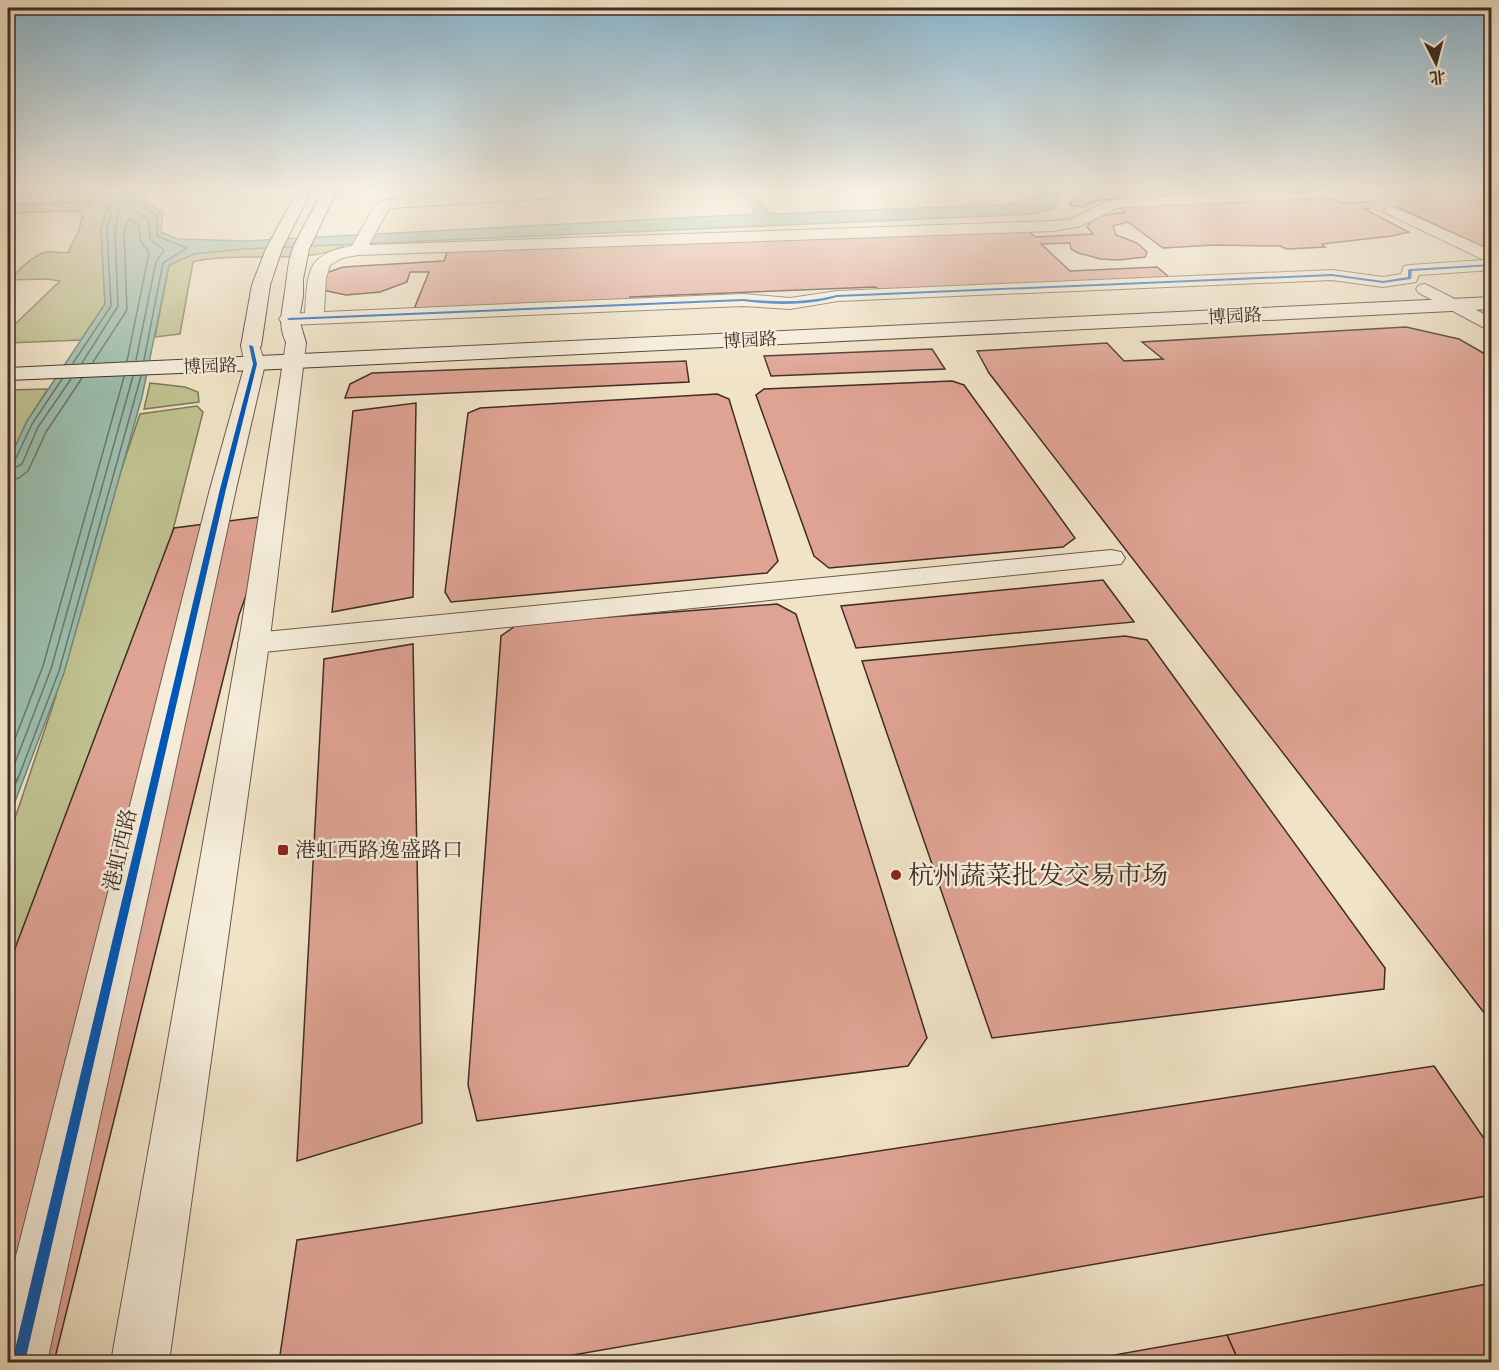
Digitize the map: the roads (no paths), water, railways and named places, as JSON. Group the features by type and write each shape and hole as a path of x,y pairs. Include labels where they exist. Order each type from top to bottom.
{"street":[{"name":"港虹西路","path":"18,1362 221,500 245,352 261,285 273,252"},
{"path":"300,252 294,279 294,297 303,337"},
{"path":"140,1362 303,337 320,267 324,260 342,252"},
{"path":"1383,282 1410,278 1410,270 1491,265"},
{"path":"303,337 743,300 796,311 837,296 1332,275 1383,282 1403,290"},
{"name":"博园路","path":"460,335 796,311 1491,286"},
{"path":"1425,289 1491,326"},
{"name":"博园路","path":"8,374 42,373 163,358 245,352 303,337 1491,303"},
{"name":"博园路","path":"8,356 56,354 163,358"},
{"path":"254,643 1111,558"}],"water":[{"path":"102,252 215,252 194,254 169,265 142,397 64,673 8,820 8,462 27,421 105,304"}],"place":[{"name":"港虹西路逸盛路口","path":"283,850"},
{"name":"杭州蔬菜批发交易市场","path":"896,875"}]}
